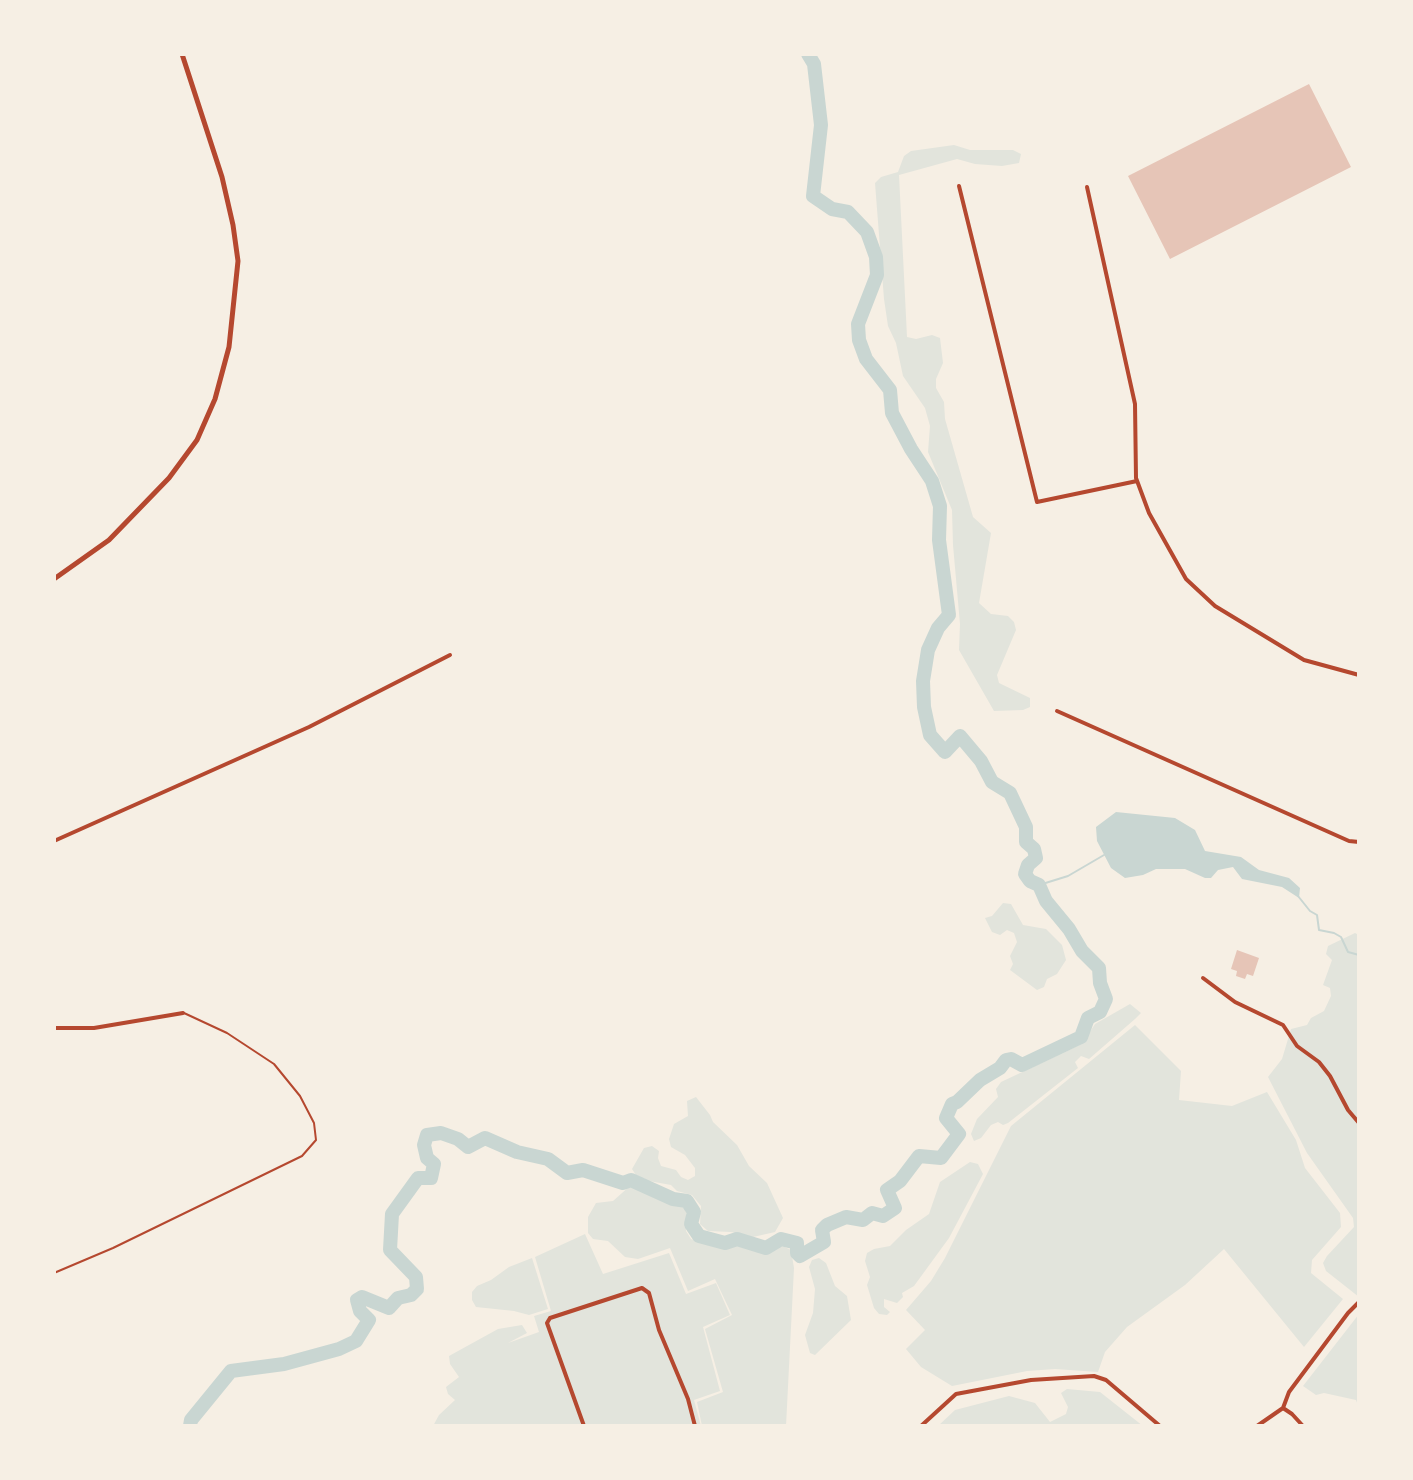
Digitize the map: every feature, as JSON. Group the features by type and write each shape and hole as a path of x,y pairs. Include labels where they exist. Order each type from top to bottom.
{"street":[{"path":"54,579 109,540 169,478 197,440 215,399 229,347 238,261 233,225 222,177 182,54"},
{"path":"959,186 1037,502 1137,481"},
{"path":"1087,187 1135,404 1137,481 1149,513 1186,579 1215,606 1304,660 1359,675"},
{"path":"54,841 309,727 450,655"},
{"path":"1057,711 1349,841 1359,842"},
{"path":"1203,978 1235,1002 1283,1025 1297,1046 1319,1062 1359,1123"},
{"path":"54,1028 94,1028 183,1013"},
{"path":"584,1426 547,1323 550,1318 642,1288 649,1293 659,1330 688,1399 695,1426"},
{"path":"1257,1426 1283,1408 1289,1392 1359,1302"},
{"path":"921,1426 956,1394 1068,1376 1094,1376 1106,1380 1160,1426"},
{"path":"1283,1408 1303,1426"}],"lane":[{"path":"54,1273 113,1248 302,1156 316,1140 314,1123 300,1096 274,1064 227,1033 183,1013"}],"shaded area":[{"path":"954,145 970,150 1013,150 1021,154 1019,163 1002,166 957,159 899,175 907,337 916,339 932,335 940,338 943,363 936,379 936,388 944,402 945,419 973,517 991,533 979,603 991,614 1008,616 1014,622 1016,630 997,675 999,683 1030,698 1030,707 1023,710 994,711 959,650 952,510 928,452 930,426 925,408 903,376 896,343 888,326 884,299 875,183 881,177 898,172 904,156 911,151"},
{"path":"1116,812 1175,818 1195,830 1205,851 1241,857 1259,870 1289,878 1300,888 1299,898 1282,887 1242,879 1233,867 1218,870 1211,878 1185,869 1156,869 1125,878 1111,868 1097,841 1096,827"},
{"path":"1003,903 1011,904 1023,925 1046,929 1062,945 1066,960 1057,974 1047,979 1044,987 1037,990 1010,970 1013,964 1010,956 1017,942 1014,933 1007,930 1000,935 992,932 985,918 992,916"},
{"path":"1355,933 1359,935 1359,1297 1326,1271 1323,1263 1354,1227 1353,1218 1307,1153 1268,1077 1282,1059 1291,1029 1307,1025 1311,1018 1324,1011 1331,996 1330,988 1323,985 1332,960 1326,954 1328,946"},
{"path":"1130,1004 1141,1013 1135,1019 1089,1059 1081,1056 1075,1062 1078,1068 1008,1123 991,1125 981,1138 974,1141 971,1134 977,1119 998,1097 996,1089 1001,1082 1082,1044 1095,1024"},
{"path":"1135,1025 1181,1071 1179,1100 1232,1106 1267,1092 1296,1140 1305,1168 1340,1213 1341,1227 1312,1260 1311,1273 1343,1299 1304,1347 1224,1249 1185,1285 1127,1327 1105,1352 1098,1372 1027,1371 952,1386 921,1367 906,1349 925,1330 906,1310 931,1281 945,1258 1011,1126"},
{"path":"696,1097 713,1122 737,1145 749,1166 767,1183 783,1218 775,1232 753,1237 708,1231 700,1224 701,1206 692,1195 677,1191 671,1185 649,1181 636,1175 632,1169 644,1148 652,1146 659,1151 661,1166 676,1170 688,1180 695,1176 695,1168 685,1155 671,1147 669,1139 674,1124 688,1116 687,1101"},
{"path":"970,1162 978,1164 983,1174 949,1238 914,1286 902,1293 903,1297 897,1303 884,1299 884,1307 890,1312 887,1315 879,1314 867,1285 870,1277 865,1261 867,1253 890,1246 929,1214 940,1182"},
{"path":"631,1185 683,1204 687,1215 686,1231 691,1239 699,1242 706,1239 722,1246 738,1244 764,1252 783,1246 791,1250 794,1268 786,1426 702,1426 697,1402 723,1392 705,1329 732,1315 715,1279 688,1291 670,1248 638,1259 625,1257 608,1241 593,1239 588,1233 588,1217 596,1203 613,1201"},
{"path":"585,1234 603,1274 669,1253 686,1294 716,1283 730,1315 703,1327 720,1391 694,1400 701,1426 433,1426 439,1415 455,1400 446,1387 459,1377 450,1364 449,1356 498,1329 522,1325 527,1333 508,1343 539,1332 534,1316 551,1311 535,1257"},
{"path":"532,1258 548,1309 529,1315 476,1307 472,1292 477,1286 509,1267"},
{"path":"819,1258 826,1263 835,1286 847,1296 851,1320 815,1355 810,1353 805,1335 813,1313 815,1289 809,1267 812,1260"},
{"path":"1359,1314 1359,1408 1356,1400 1324,1393 1316,1395 1303,1386"},
{"path":"1067,1389 1100,1392 1143,1426 938,1426 955,1410 1009,1396 1035,1403 1050,1422 1066,1414 1068,1407 1061,1393"}],"building":[{"path":"1309,84 1351,167 1170,259 1128,176"},
{"path":"1237,950 1259,958 1253,976 1247,974 1245,979 1236,976 1237,971 1231,969"}],"waterway":[{"path":"190,1426 191,1420 231,1371 284,1364 339,1349 356,1341 369,1320 360,1311 357,1300 362,1297 389,1308 398,1298 411,1295 417,1289 416,1277 390,1250 392,1214 418,1178 431,1178 434,1164 427,1158 424,1145 427,1135 441,1133 458,1139 468,1147 485,1138 517,1152 548,1159 567,1173 583,1170 623,1183 631,1180 673,1199 687,1201 694,1212 691,1224 699,1236 725,1243 737,1239 766,1248 781,1239 797,1243 800,1256 824,1242 822,1230 827,1225 846,1217 863,1220 872,1213 883,1216 895,1208 887,1190 900,1181 919,1156 941,1158 959,1134 946,1118 952,1104 1000,1068 1006,1060 1011,1059 1022,1065 1081,1037 1088,1018 1100,1012 1106,999 1099,968 1082,951 1046,901 1039,885 1030,881 1025,874 1028,865 1036,858 1034,849 1026,842 1026,827 1010,793 992,782 981,761 960,736 945,752 930,735 923,681 928,650 938,628 949,615 939,540 940,506 932,481 892,413 890,390 866,359 859,340 858,324 877,275 876,257 867,232 848,212 832,209 813,196 821,125 814,64 808,54"},
{"path":"1039,885 1068,876 1104,855"},
{"path":"1298,896 1317,915 1319,930 1341,937 1348,952 1359,955"}]}
